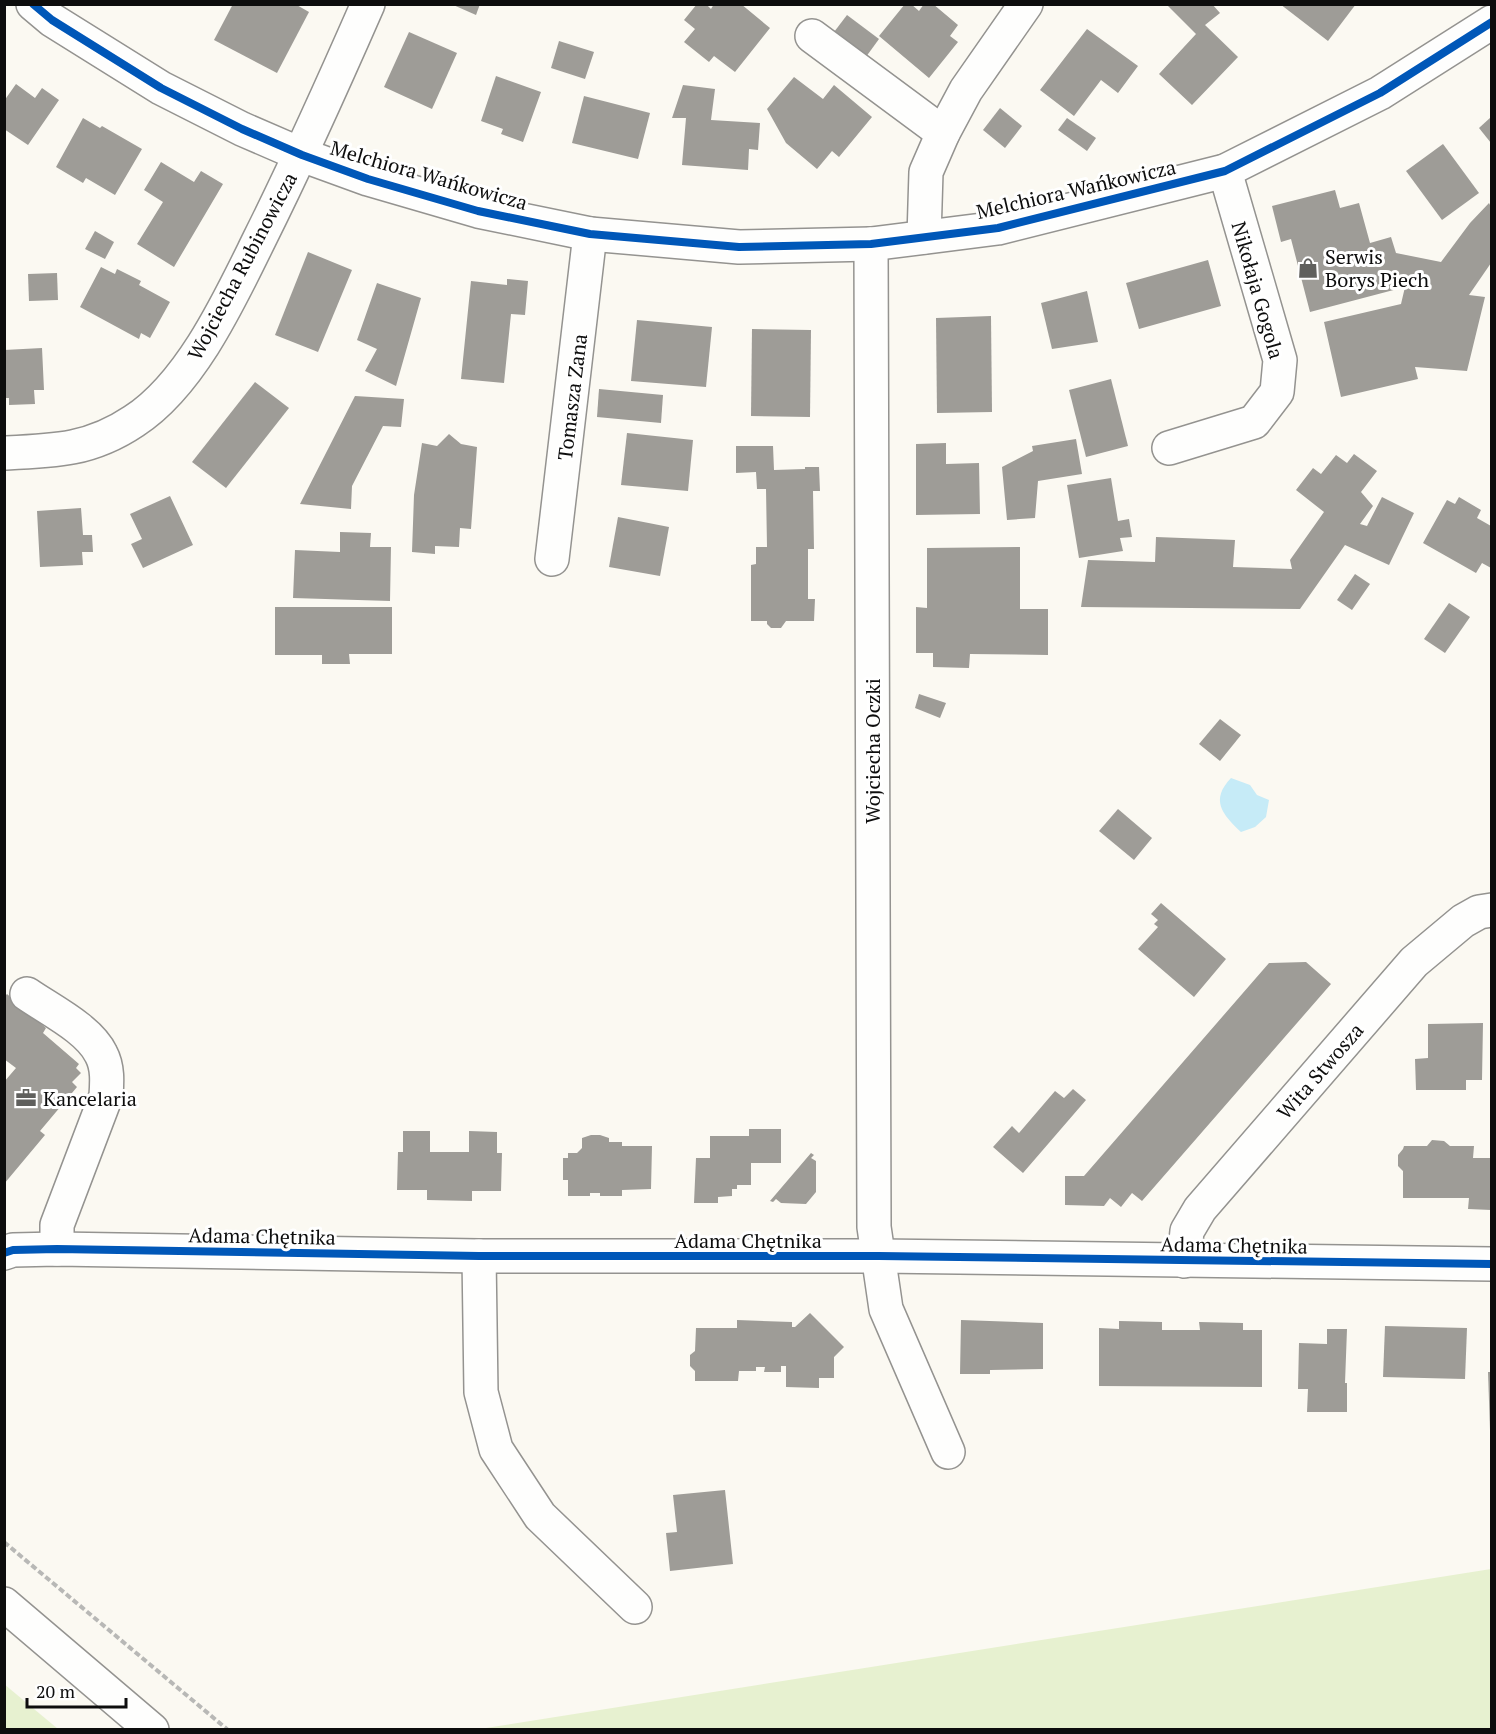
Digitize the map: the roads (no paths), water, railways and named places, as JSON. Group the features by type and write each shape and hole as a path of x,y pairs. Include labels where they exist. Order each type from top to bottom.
{"street":[{"name":"Melchiora Wańkowicza","path":"33,4 52,20 161,88 242,129 302,155 368,179 478,211 591,234 739,247 871,244 998,228 1225,171 1380,93 1491,22"},
{"name":"Wojciecha Rubinowicza","path":"4,453 56,452 101,440 135,420 162,398 196,356 244,270 302,155 368,4"},
{"path":"924,237 926,172 942,133 966,90 1026,4"},
{"path":"812,36 942,133"},
{"name":"Nikołaja Gogola","path":"1169,447 1254,422 1277,392 1280,360 1225,171"},
{"name":"Tomasza Zana","path":"552,559 591,234"},
{"name":"Wojciecha Oczki","path":"871,244 874,1227 886,1309 948,1452"},
{"name":"Wita Stwosza","path":"1184,1260 1187,1231 1200,1209 1414,963 1463,921 1479,912 1491,910"},
{"path":"27,994 88,1036 102,1054 107,1074 106,1096 57,1225 57,1249"},
{"name":"Adama Chętnika","path":"4,1253 13,1250 57,1249 479,1256 879,1257 1491,1264"},
{"path":"479,1256 481,1392 496,1449 540,1516 635,1607"},
{"path":"4,1604 152,1730"}],"water":[{"path":"1231,778 1250,785 1257,795 1269,800 1266,817 1255,827 1241,832 1228,819 1221,806 1221,793"}],"place":[{"name":"Serwis Borys Piech","path":"1308,268"},
{"name":"Kancelaria","path":"26,1098"}]}
